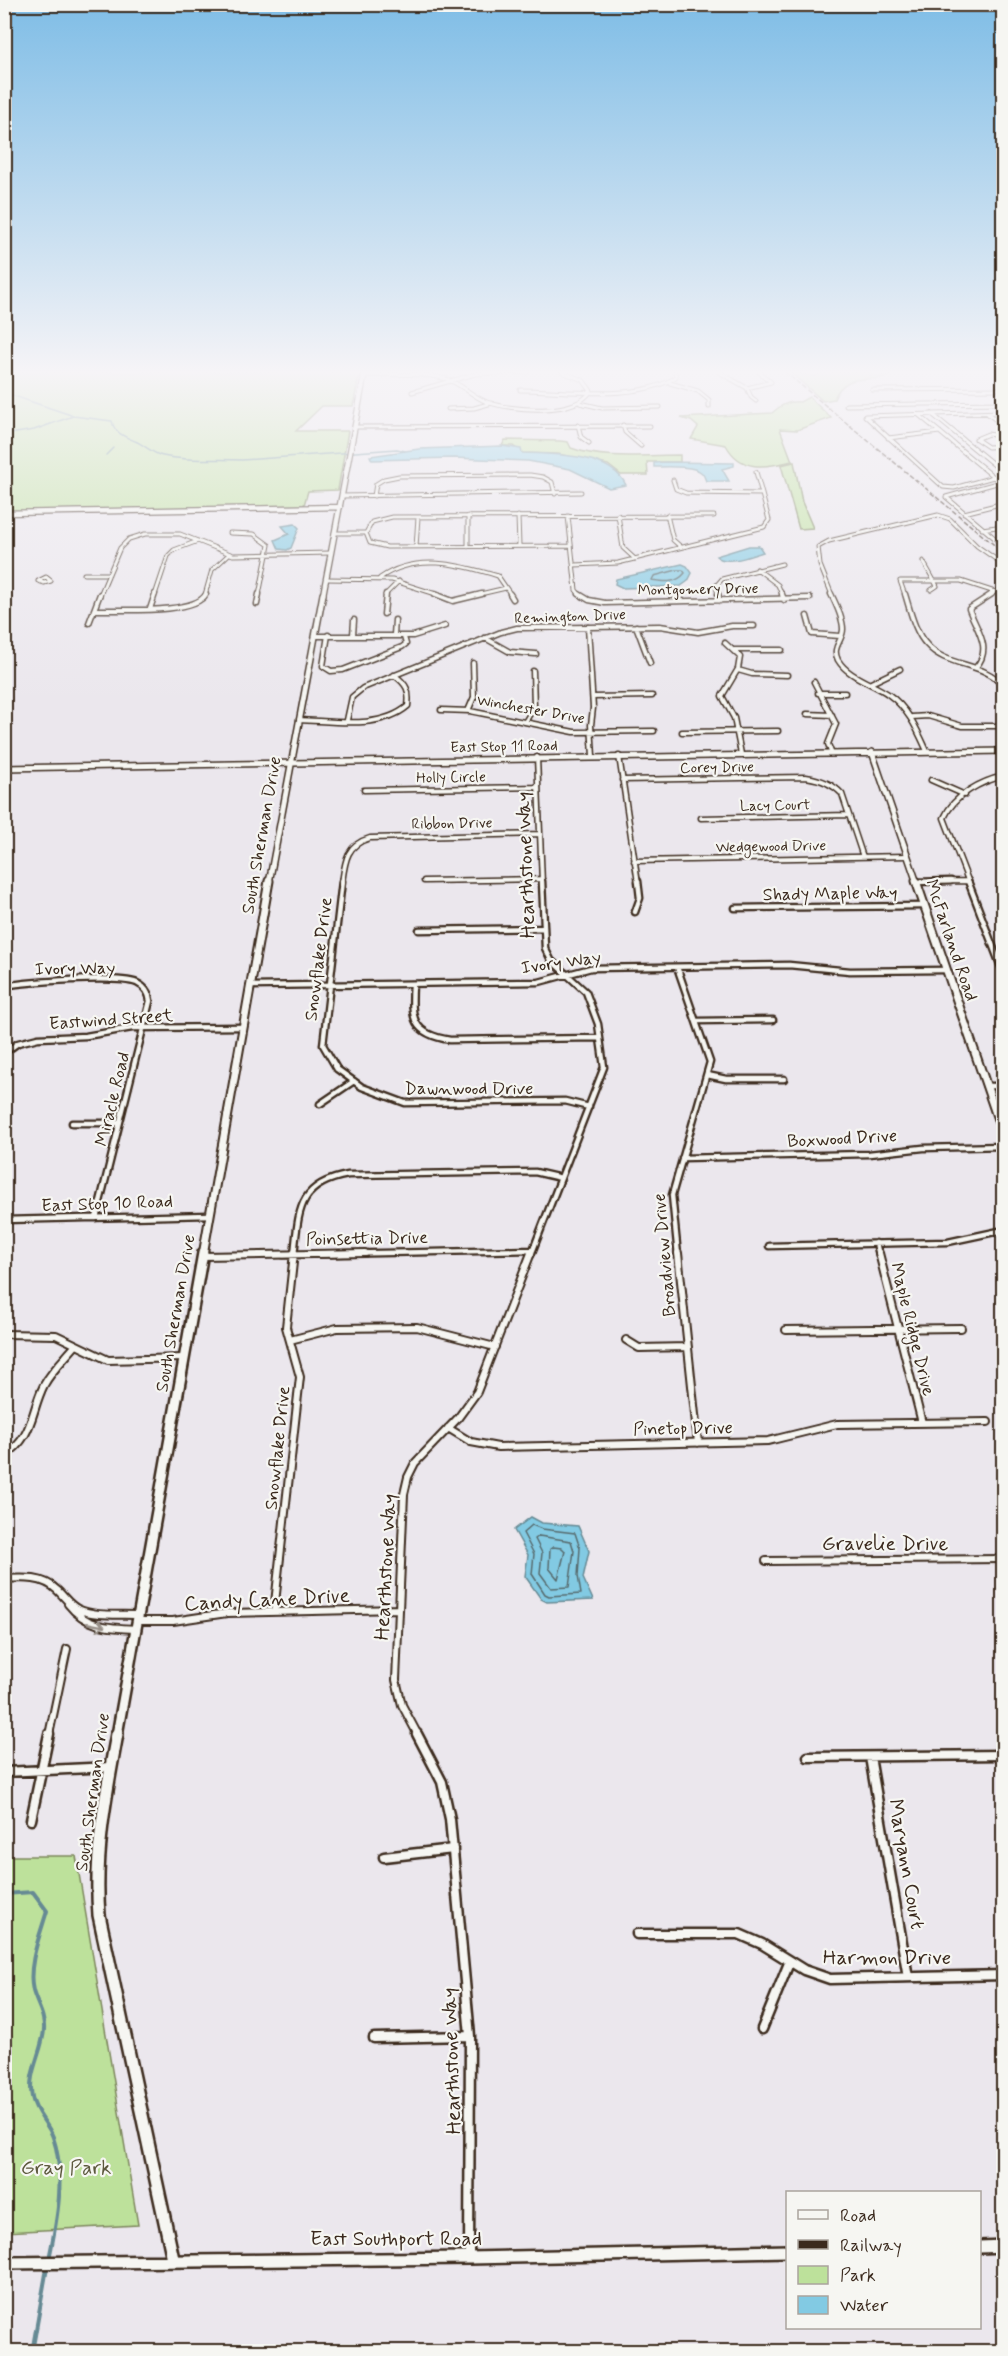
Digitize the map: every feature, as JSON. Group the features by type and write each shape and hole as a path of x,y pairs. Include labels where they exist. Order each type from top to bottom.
{"street":[{"name":"South Sherman Drive","path":"173,2259 99,1916 96,1868 111,1767 202,1256 291,761 345,482"},
{"path":"374,496 376,485 380,482"},
{"path":"552,482 555,494"},
{"path":"674,482 676,489 686,493 762,494"},
{"path":"568,516 575,565 607,564 766,526 769,520 759,482"},
{"path":"937,482 948,489 978,482"},
{"path":"1001,482 948,495 947,499 1003,546"},
{"path":"997,483 1004,486"},
{"path":"342,496 581,492"},
{"path":"964,513 1004,503"},
{"path":"4,513 340,507"},
{"path":"618,515 623,548 635,559"},
{"path":"667,515 673,540 681,547"},
{"path":"927,751 912,717 897,700 852,673 839,660 835,647 842,626 818,552 819,547 825,542 931,515 950,519 977,546 1004,565"},
{"path":"468,516 468,547"},
{"path":"518,516 519,546"},
{"path":"571,546 379,546 368,541 366,532 369,524 378,519 418,517 714,516"},
{"path":"416,547 418,517"},
{"path":"982,529 1004,526"},
{"path":"230,532 259,536 268,545 268,555 257,604"},
{"path":"335,532 366,532"},
{"path":"89,623 121,546 126,541 143,535 188,536 229,554 331,553"},
{"path":"150,609 168,556 174,550 198,541"},
{"path":"94,610 192,606 205,598 212,570 229,554"},
{"path":"923,561 937,586 931,590"},
{"path":"378,578 400,566 439,563 497,575 513,599"},
{"path":"720,601 716,587 719,581 782,564"},
{"name":"Montgomery Drive","path":"575,565 577,591 586,599 604,603 810,598"},
{"path":"757,569 778,585 784,600"},
{"path":"84,574 110,574"},
{"path":"327,577 378,578 399,581 453,601 506,588"},
{"path":"995,592 967,581 900,580 927,646 940,655 995,676 1004,686"},
{"path":"384,614 385,595 399,581"},
{"path":"976,667 984,658 986,649 969,609 1004,586"},
{"path":"807,616 812,634 840,636"},
{"path":"353,635 354,620"},
{"path":"394,635 395,620"},
{"path":"316,636 394,635 404,637 422,635 445,626"},
{"path":"636,626 650,663"},
{"name":"Remington Drive","path":"347,720 351,699 356,692 486,638 517,628 660,626 698,632 732,626 754,626"},
{"path":"588,627 593,697 591,732 593,756"},
{"path":"328,635 322,665 331,671 343,670 402,647 406,644 404,637"},
{"path":"486,638 510,652 536,654"},
{"path":"725,643 740,659 738,670 722,691 722,696 733,715 741,754"},
{"path":"734,650 782,650"},
{"path":"468,711 474,697 472,663"},
{"path":"871,683 900,669"},
{"path":"738,670 752,674 787,675"},
{"path":"525,722 534,708 533,671"},
{"path":"299,720 390,718 403,712 409,704 409,688 394,675"},
{"path":"814,682 836,724 828,744 831,752"},
{"path":"818,693 845,693"},
{"path":"593,697 652,696"},
{"name":"Winchester Drive","path":"441,710 468,711 569,731 654,731"},
{"path":"807,714 832,715"},
{"path":"912,717 928,716 965,726 1004,726"},
{"path":"682,732 778,731"},
{"name":"East Stop 11 Road","path":"4,768 291,761 1004,750"},
{"name":"McFarland Road","path":"872,752 1004,1137"},
{"path":"619,756 640,900 635,912"},
{"name":"Hearthstone Way","path":"469,2258 470,2036 449,1810 442,1782 402,1705 398,1688 399,1609 406,1481 420,1454 448,1428 472,1400 561,1178 566,1157 604,1067 604,1054 586,993 546,953 537,757"},
{"path":"1004,776 991,778 965,795 950,807 945,818 1004,975"},
{"name":"Corey Drive","path":"622,780 812,778 827,782 840,790 849,815"},
{"path":"931,780 965,795"},
{"name":"Holly Circle","path":"364,790 538,787"},
{"path":"849,815 863,857"},
{"name":"Lacy Court","path":"701,818 849,815"},
{"name":"Ribbon Drive","path":"365,839 381,836 540,834"},
{"name":"Snowflake Drive","path":"354,1081 332,1063 324,1048 323,1037 345,857 351,847 365,839"},
{"name":"Wedgewood Drive","path":"634,861 908,856"},
{"path":"424,881 542,879"},
{"path":"916,882 967,881"},
{"name":"Shady Maple Way","path":"735,908 924,906"},
{"path":"419,930 544,928"},
{"name":"Ivory Way","path":"251,986 543,982 591,968 791,965 850,971 947,970"},
{"name":"Broadview Drive","path":"677,967 709,1058 707,1075 673,1186 672,1202 698,1443"},
{"name":"Ivory Way","path":"4,986 121,980 132,981 145,988"},
{"path":"413,984 414,1024 427,1035 442,1040 600,1038"},
{"name":"Miracle Road","path":"96,1218 150,998 145,988"},
{"path":"697,1021 773,1020"},
{"name":"Eastwind Street","path":"4,1053 18,1043 38,1038 86,1036 143,1028 243,1028"},
{"path":"707,1075 726,1079 784,1079"},
{"path":"320,1104 354,1081"},
{"name":"Dawnwood Drive","path":"354,1081 377,1096 405,1103 565,1101 589,1107"},
{"path":"986,1086 1004,1086"},
{"path":"72,1123 119,1123"},
{"name":"Boxwood Drive","path":"682,1158 869,1154 923,1148 1004,1146"},
{"name":"Snowflake Drive","path":"274,1612 300,1381 285,1320 300,1207 304,1197 313,1187 329,1178 348,1175 535,1172 561,1178"},
{"name":"East Stop 10 Road","path":"4,1220 210,1215"},
{"path":"769,1246 952,1242 1004,1230"},
{"name":"Maple Ridge Drive","path":"876,1244 922,1423"},
{"name":"Poinsettia Drive","path":"202,1256 533,1250"},
{"path":"290,1340 337,1328 417,1327 495,1347"},
{"path":"786,1330 961,1328"},
{"path":"4,1334 56,1335 108,1360 184,1358"},
{"path":"626,1340 639,1348 688,1347"},
{"path":"4,1456 17,1448 28,1435 43,1386 76,1345"},
{"name":"Pinetop Drive","path":"448,1428 471,1442 494,1448 768,1441 837,1424 988,1422"},
{"name":"Gravelie Drive","path":"766,1560 1004,1559"},
{"path":"4,1579 40,1580 54,1587 76,1608 137,1622"},
{"path":"66,1600 77,1617 87,1624 137,1622"},
{"name":"Candy Cane Drive","path":"137,1622 165,1622 227,1613 399,1609"},
{"path":"31,1820 67,1649"},
{"path":"808,1757 1004,1755"},
{"name":"Maryann Court","path":"870,1757 908,1977"},
{"path":"4,1772 111,1767"},
{"path":"384,1857 453,1849"},
{"name":"Harmon Drive","path":"637,1934 739,1934 752,1939 807,1973 830,1979 1004,1975"},
{"path":"762,2029 789,1963"},
{"path":"374,2038 470,2036"},
{"path":"981,2247 1004,2246"},
{"name":"East Southport Road","path":"4,2263 68,2260 469,2258 786,2251"}],"green space":[{"path":"5,482 339,482 338,490 308,491 304,505 5,511"},
{"path":"786,482 798,482 802,502 813,528 799,529"},
{"name":"Gray Park","path":"5,1856 76,1856 138,2225 5,2232"}],"water":[{"path":"597,482 624,482 626,485 609,488"},
{"path":"295,524 299,528 291,548 279,549 275,540 289,534 282,526"},
{"path":"749,546 759,546 763,552 732,560 720,559 716,556"},
{"path":"682,564 687,566 692,573 688,581 681,586 623,588 615,584 616,579"},
{"path":"531,1517 542,1523 578,1526 589,1551 583,1578 593,1600 547,1602 541,1599 525,1576 528,1555 514,1530"}],"waterway":[{"path":"4,1894 33,1892 47,1911 35,1951 32,1971 33,1991 42,2015 44,2030 31,2088 36,2108 53,2137 59,2167 59,2198 49,2259"},
{"path":"32,2352 47,2268"}],"railway":[{"path":"918,482 1004,553"}]}
